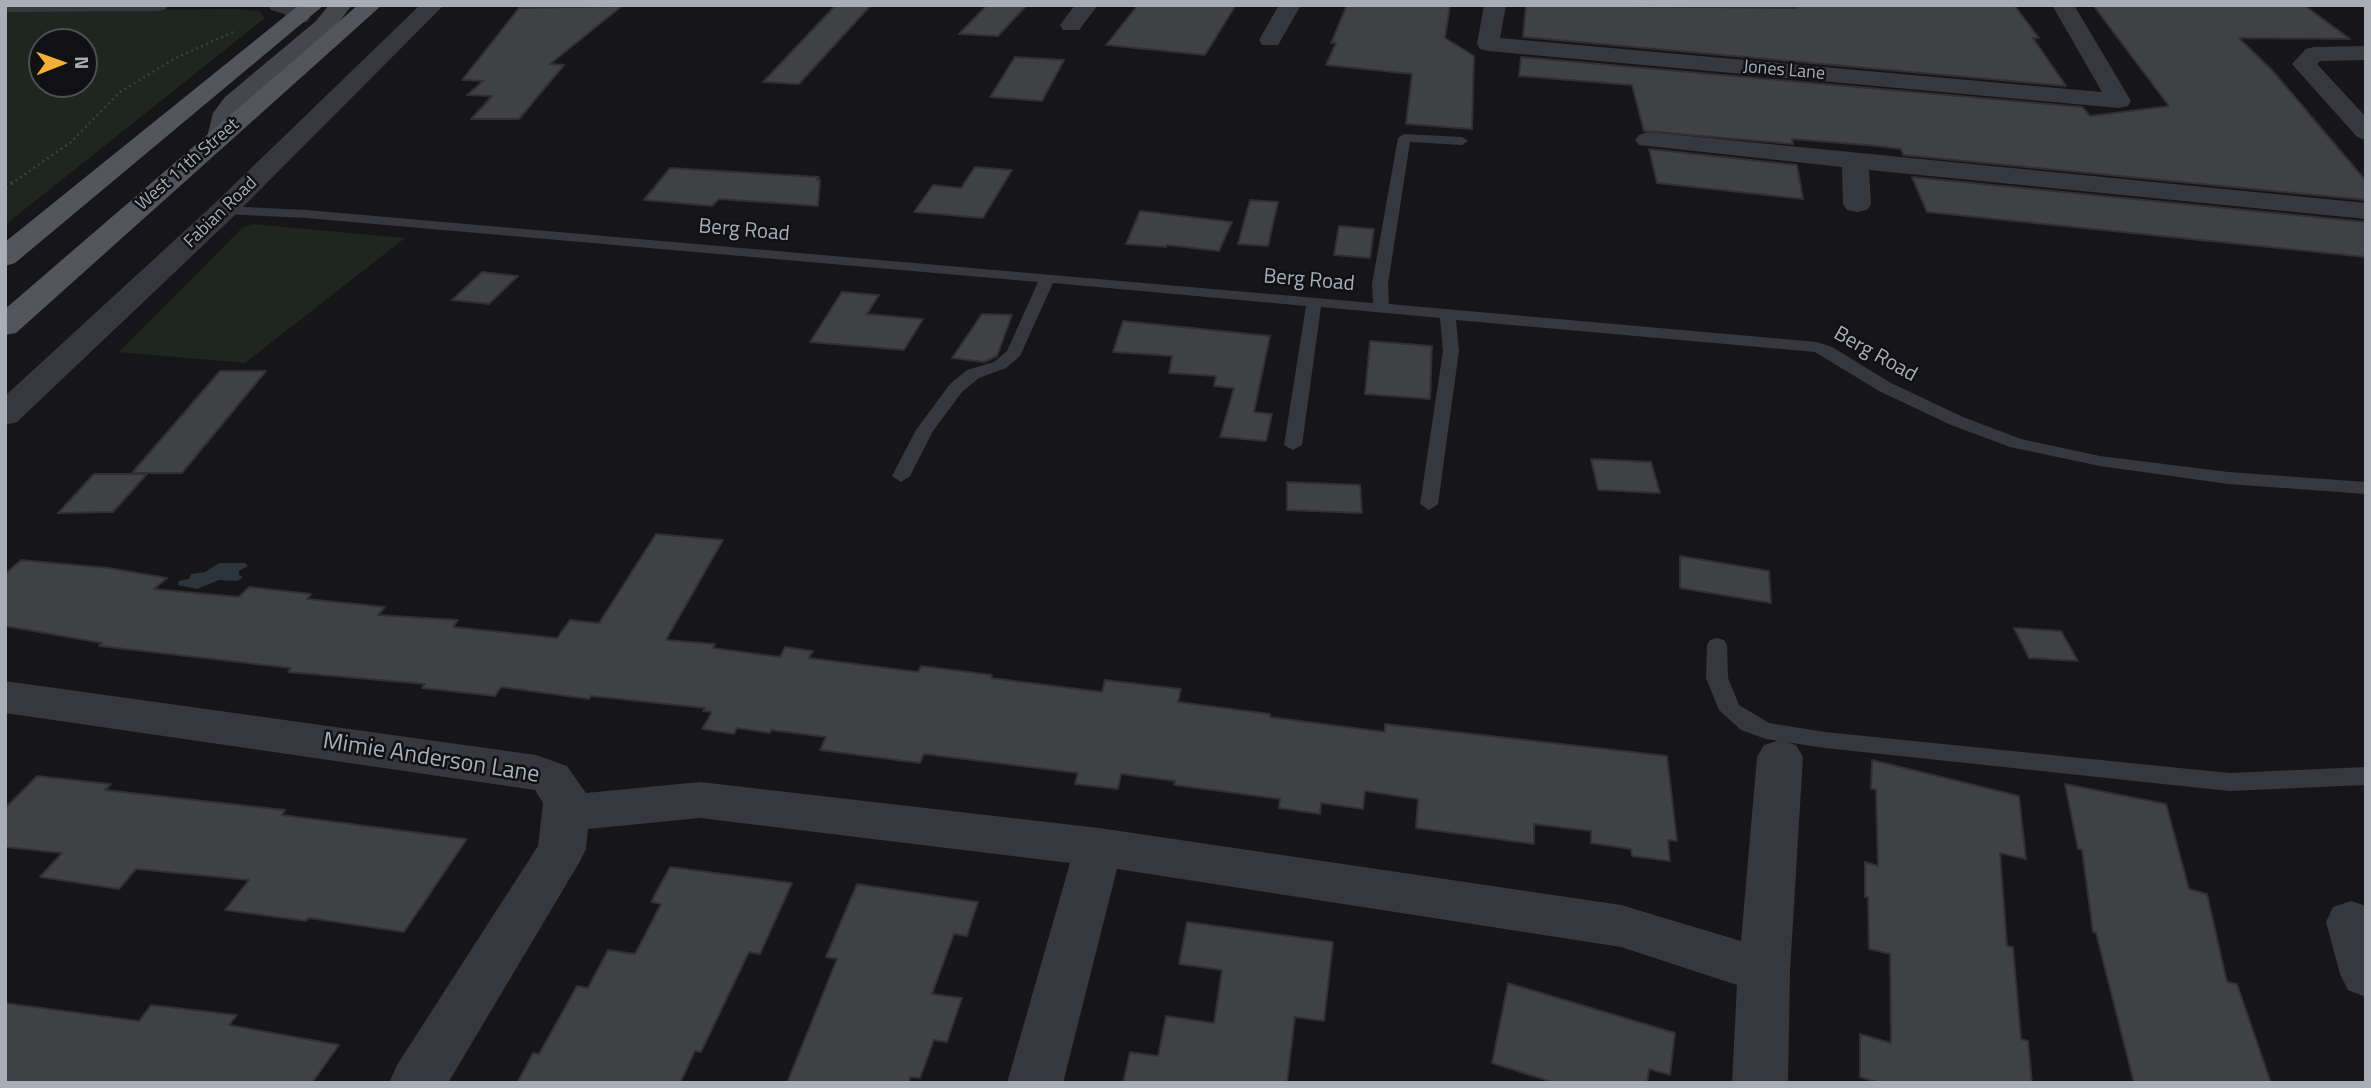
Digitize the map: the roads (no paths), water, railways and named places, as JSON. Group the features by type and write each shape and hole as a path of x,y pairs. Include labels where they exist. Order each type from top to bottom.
{"main road":[{"name":"West 11th Street","path":"5,326 370,5"},
{"path":"5,257 297,9"}],"street":[{"path":"5,6 157,5"},
{"path":"220,137 225,113 234,102 324,26 341,5"},
{"name":"Fabian Road","path":"5,415 224,210 433,5"},
{"path":"1071,25 1087,5"},
{"path":"1270,40 1290,5"},
{"name":"Jones Lane","path":"1495,5 1488,44 2119,101 2063,5"},
{"path":"2364,127 2304,64 2314,54 2366,53"},
{"path":"1648,140 2366,211"},
{"path":"1854,161 1857,204"},
{"name":"Mimie Anderson Lane","path":"5,697 536,772 551,778 566,800 562,849 417,1083"},
{"path":"1760,1083 1764,971 1780,757"},
{"path":"566,813 700,800 1099,847 1622,926 1764,971"},
{"path":"1035,1083 1099,847"},
{"path":"2351,922 2366,974"}],"lane":[{"path":"1381,308 1380,284 1404,138 1462,141"},
{"name":"Berg Road","path":"224,210 306,214 1817,347 1885,387 1957,421 2016,443 2126,465 2228,478 2366,488"},
{"path":"901,476 925,430 956,388 973,374 1000,365 1014,353 1047,279"},
{"path":"1293,444 1314,303"},
{"path":"1429,505 1451,351 1447,313"},
{"path":"1717,645 1717,678 1730,710 1749,724 1766,731 1825,740 2228,782 2366,776"}]}
